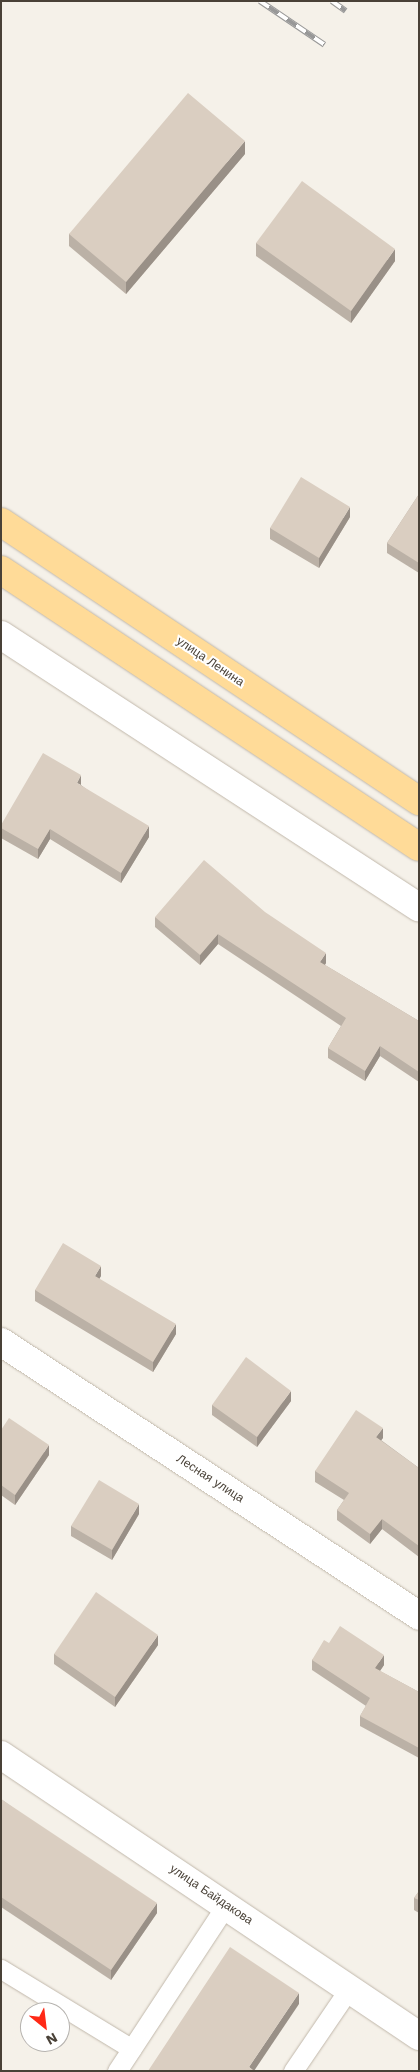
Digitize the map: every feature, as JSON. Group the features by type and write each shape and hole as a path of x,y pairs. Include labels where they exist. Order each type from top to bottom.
{"main road":[{"name":"улица Ленина","path":"1,522 419,801"},
{"path":"1,570 419,847"}],"street":[{"path":"1,635 419,907"},
{"name":"Лесная улица","path":"1,1342 419,1616"},
{"name":"улица Байдакова","path":"1,1755 419,2036"}],"lane":[{"path":"118,2071 226,1905"},
{"path":"1,1969 132,2049"},
{"path":"293,2071 349,1989"}],"building":[{"path":"188,93 245,141 126,282 69,234"},
{"path":"302,181 395,249 351,311 256,243"},
{"path":"301,477 350,507 319,558 270,528"},
{"path":"419,494 419,563 387,543"},
{"path":"43,753 81,775 77,783 149,826 121,873 50,829 38,849 1,828"},
{"path":"204,860 265,912 326,953 320,962 419,1021 419,1072 380,1046 365,1071 328,1048 346,1018 218,934 200,955 155,917"},
{"path":"63,1243 101,1266 95,1276 176,1324 153,1362 35,1290"},
{"path":"246,1357 291,1391 257,1437 212,1405"},
{"path":"356,1410 383,1428 376,1437 419,1468 419,1546 382,1519 370,1534 337,1510 349,1493 315,1471"},
{"path":"9,1418 49,1445 15,1495 1,1485 1,1430"},
{"path":"99,1480 139,1504 112,1550 71,1526"},
{"path":"96,1592 158,1635 115,1697 54,1654"},
{"path":"340,1626 384,1655 375,1668 419,1692 419,1748 360,1716 370,1698 312,1660 324,1640 329,1643"},
{"path":"1,1799 157,1903 111,1970 1,1897"},
{"path":"419,1891 419,1900 414,1898"},
{"path":"230,1947 299,1993 249,2067 254,2071 148,2071"}],"railway":[{"path":"260,1 325,45"},
{"path":"332,1 346,11"}]}
